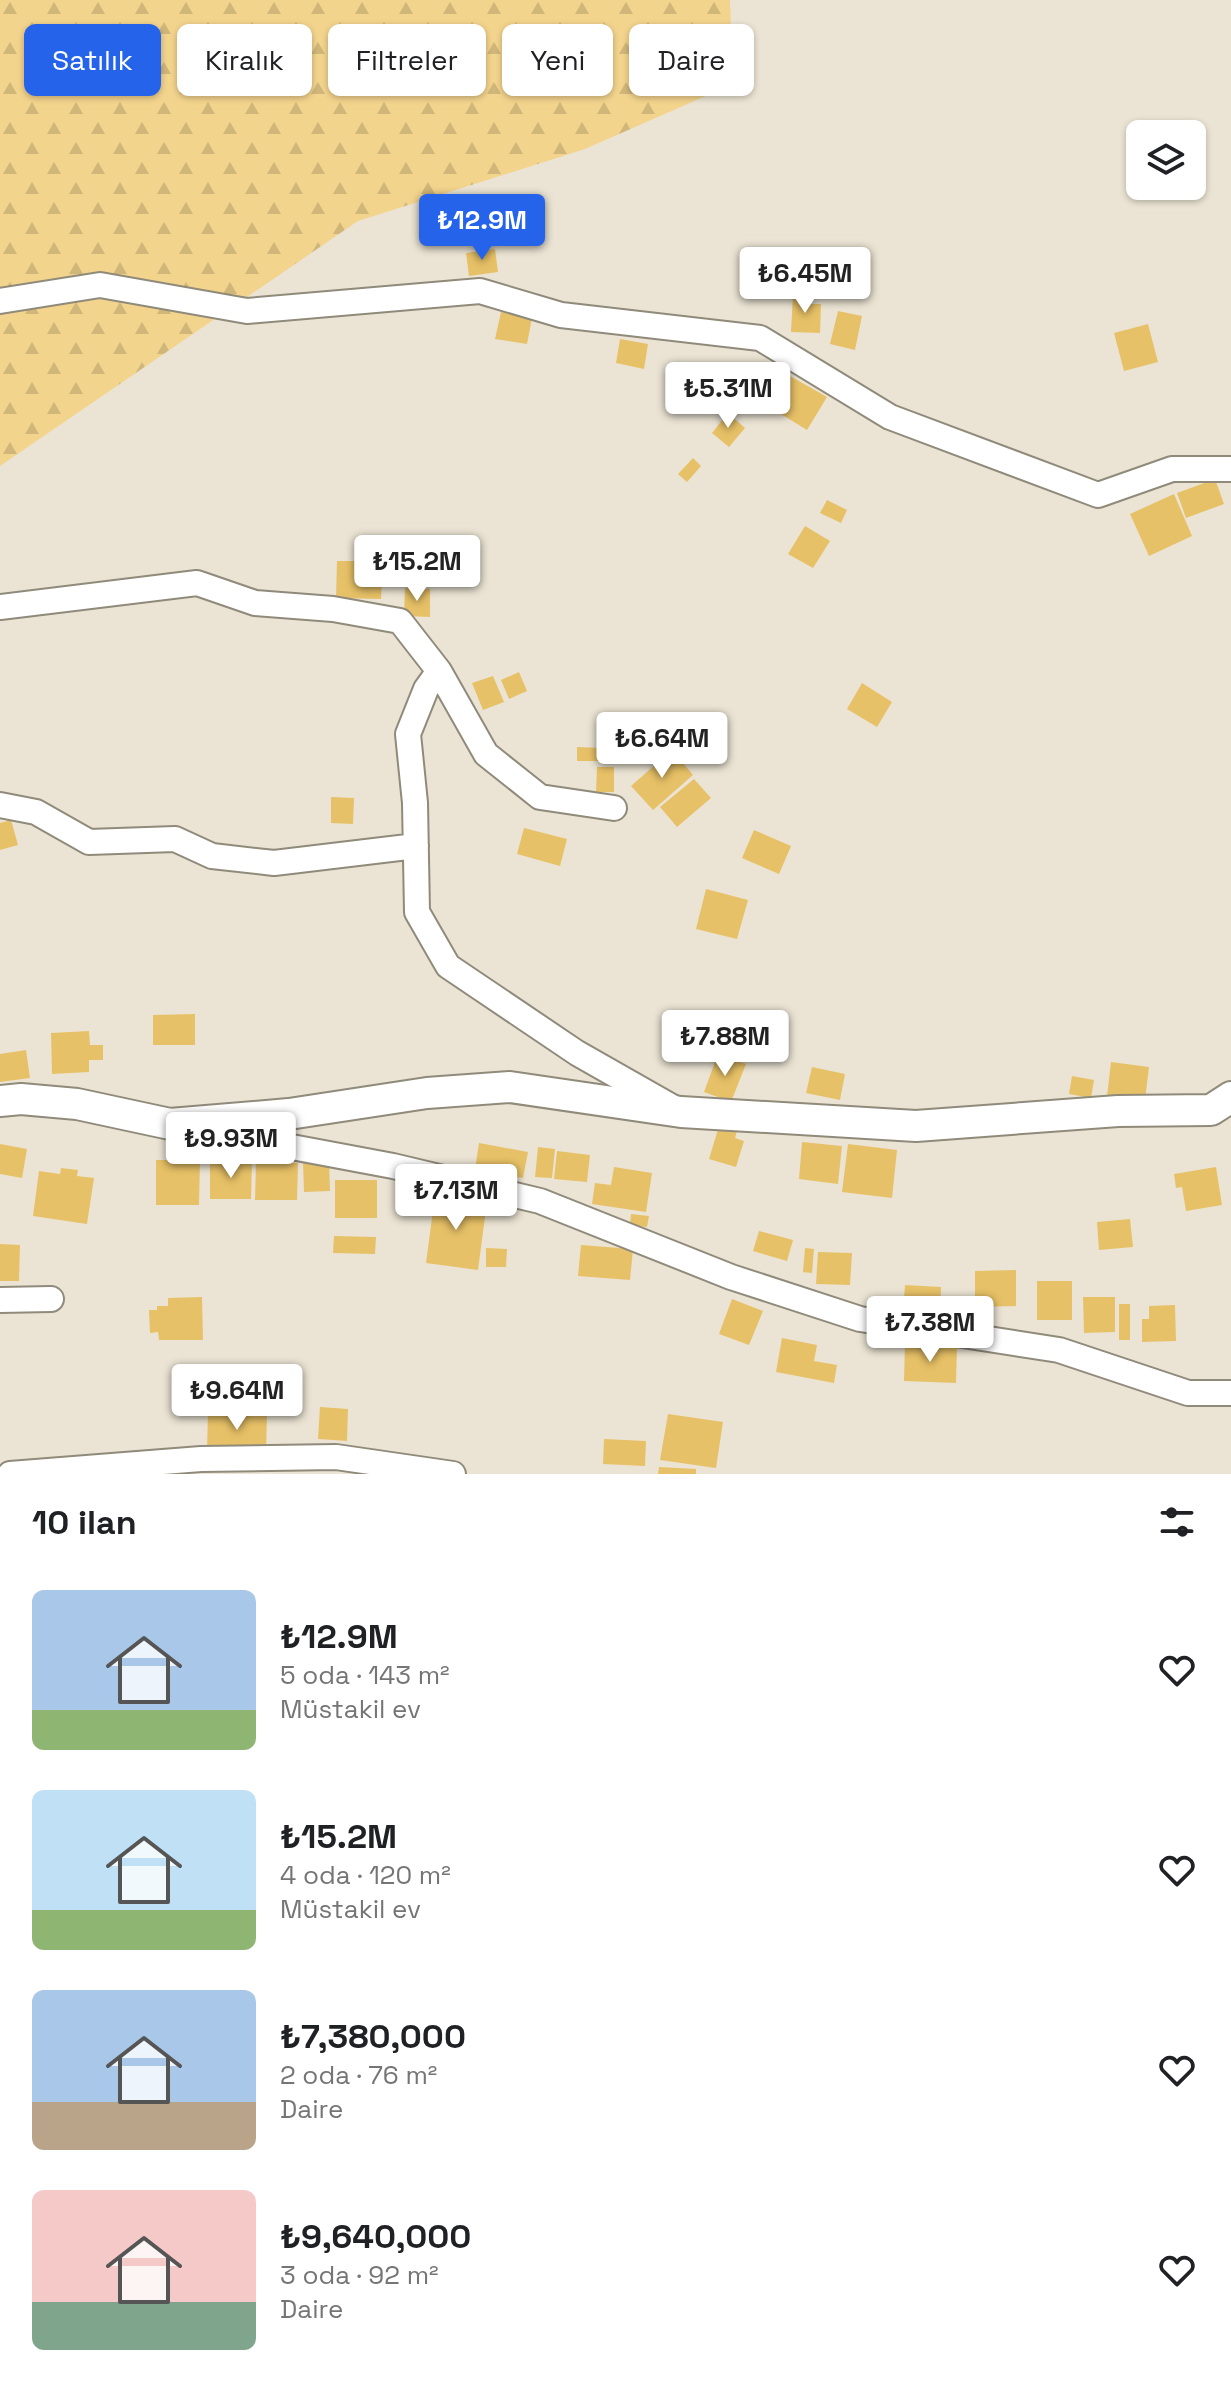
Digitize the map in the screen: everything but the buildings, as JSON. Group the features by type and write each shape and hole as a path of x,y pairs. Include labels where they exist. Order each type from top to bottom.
{"street":[{"path":"0,301 100,285 247,311 480,291 561,315 760,338 890,417 1098,495 1172,469 1231,469"},
{"path":"0,607 197,583 255,603 333,609 400,621 439,671 486,754 540,797 614,808"},
{"path":"439,671 426,689 408,734 417,912 448,966 577,1053 681,1112"},
{"path":"0,805 36,812 89,842 175,839 212,856 274,863 416,846"},
{"path":"170,1124 289,1114 427,1093 510,1087 681,1112 916,1126 1118,1111 1211,1110 1231,1097"},
{"path":"0,1101 21,1099 77,1104 393,1166 540,1201 731,1277 860,1319 1059,1350 1188,1393 1231,1393"},
{"path":"0,1300 51,1299"},
{"path":"10,1474 201,1459 336,1457 453,1474"}],"green space":[{"path":"0,0 730,0 731,24 629,24 629,96 706,96 585,149 358,221 0,466"}]}
